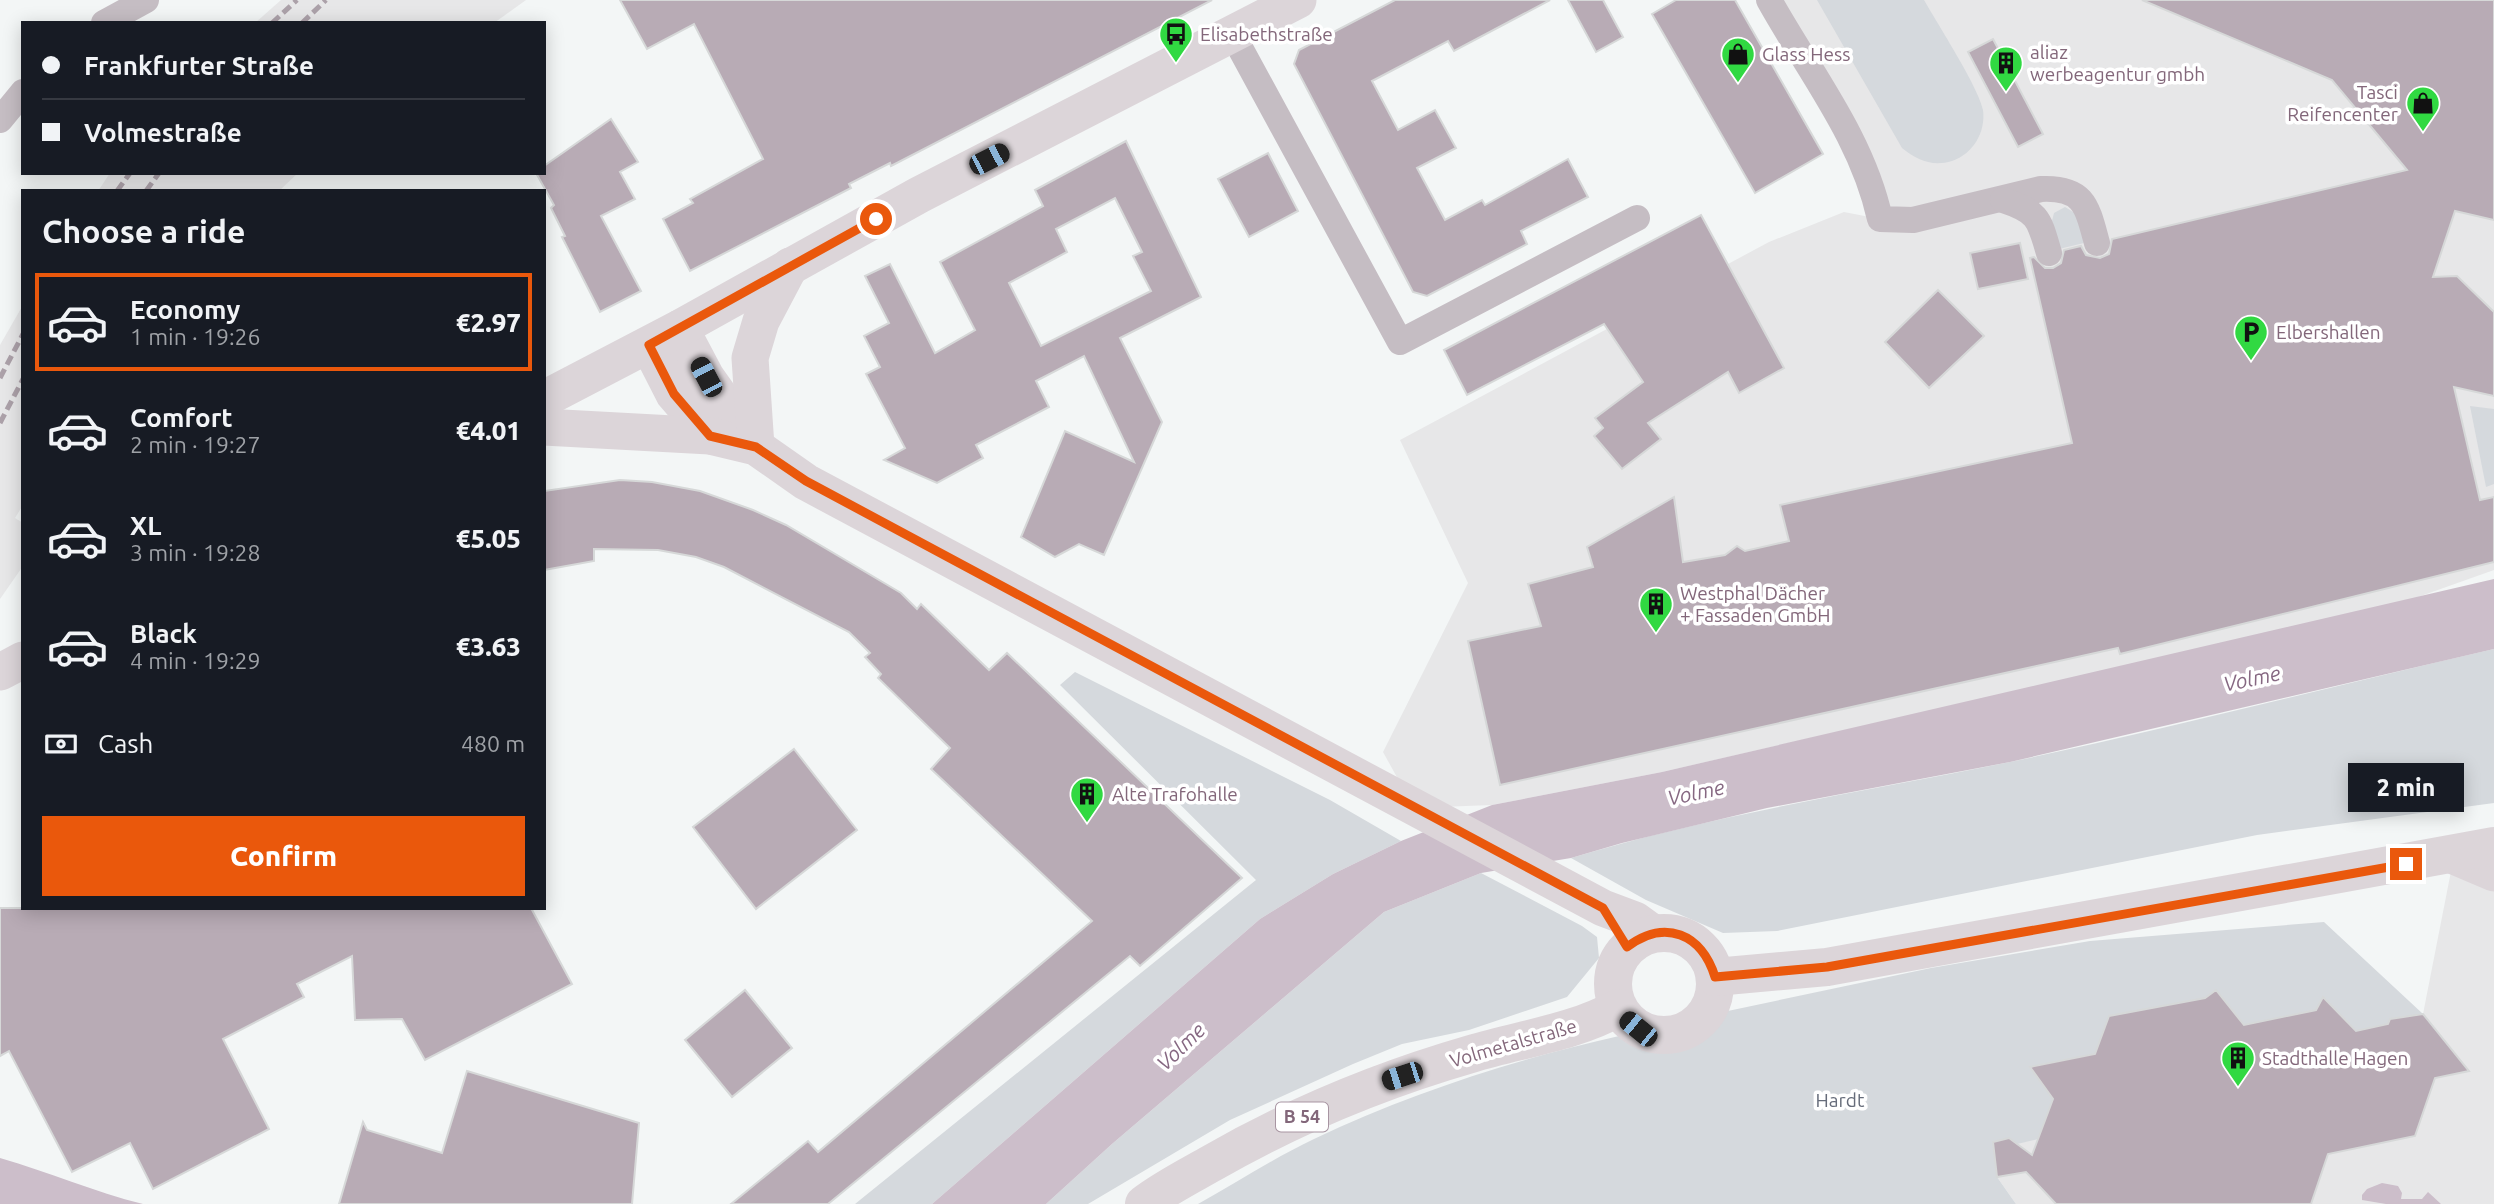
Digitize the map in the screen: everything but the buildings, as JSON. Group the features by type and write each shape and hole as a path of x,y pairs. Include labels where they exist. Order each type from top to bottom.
{"main road":[{"path":"1715,977 1827,967 2454,856 2494,846"},
{"path":"1673,933 1690,939 1703,950 1715,977 1710,1008 1698,1023 1673,1035 1655,1035 1638,1029 1618,1008 1612,977 1617,962 1640,940 1673,933"},
{"name":"Volmetalstraße","path":"1144,1204 1242,1146 1319,1108 1380,1084 1471,1054 1594,1021 1618,1008"}],"street":[{"path":"108,21 146,0"},
{"path":"546,398 665,336 919,195 1298,0"},
{"path":"1769,0 1840,115 1874,188 1881,219 1913,220 2041,189 2060,188 2077,195 2088,208 2097,243"},
{"path":"1233,35 1400,342 1637,218"},
{"path":"0,120 21,94"},
{"path":"2003,200 2023,206 2039,218 2049,253"},
{"path":"756,447 750,358 761,321 790,267"},
{"path":"665,336 674,394 710,436"},
{"path":"665,336 706,377 756,447"},
{"path":"546,427 710,436 756,447 817,487 1414,808 1603,908 1635,920 1640,940"},
{"path":"0,672 21,661"},
{"path":"2454,856 2494,873"}],"shaded area":[{"path":"281,0 526,0 497,21 257,21"},
{"path":"1769,0 2494,0 2494,570 2404,602 1662,772 1492,805 1414,808 1383,752 1468,583 1400,440 1769,242 1844,212 1880,219"},
{"path":"109,175 296,175 281,189 99,189"},
{"path":"21,308 21,508 15,518 21,522 21,569 0,599 0,345"},
{"name":"Stadthalle Hagen","path":"2454,856 2494,873 2494,1204 2016,1204 1997,1177 1993,1142 2009,1138 2038,1065 2095,1054 2109,1016 2205,998 2216,990 2323,997 2390,1019 2423,1014"}],"green space":[{"path":"1817,0 1924,0 1980,100 1983,110 1982,126 1972,148 1952,161 1931,163 1902,148"},
{"path":"2065,207 2078,215 2084,243 2059,249 2052,221 2054,213"},
{"path":"2470,406 2494,409 2494,484 2486,487"},
{"path":"2494,649 2494,803 2257,835 1777,931 1723,933 1646,900 1571,858 1734,816 2071,749"},
{"path":"1075,672 1330,800 1401,841 1333,874 1260,919 932,1204 855,1204 1256,880 1060,685"},
{"path":"1481,873 1582,926 1597,937 1599,958 1567,997 1469,1030 1402,1044 1230,1120 1088,1204 1046,1204 1112,1144 1384,912"},
{"name":"Hardt","path":"2324,922 2423,1014 2390,1019 2388,1024 2356,1031 2323,997 2316,1010 2244,1025 2216,990 2205,998 2109,1016 2095,1054 2038,1065 2035,1074 2053,1099 2038,1139 2017,1144 2009,1138 1993,1142 1997,1177 2016,1204 1198,1204 1299,1146 1363,1117 1462,1080 1564,1049 1931,968 2090,941"}],"water":[{"name":"Volme","path":"2494,579 2494,649 2010,762 1767,808 1571,858 1481,873 1384,912 1112,1144 1046,1204 932,1204 1260,919 1333,874 1401,841 1492,805 1662,772"},
{"path":"0,1158 107,1194 143,1204 0,1204"},
{"path":"2382,1183 2398,1186 2402,1193 2401,1199 2422,1199 2428,1192 2441,1204 2386,1204 2362,1200 2367,1189"}],"railway":[{"path":"274,21 297,0"},
{"path":"304,21 326,0"},
{"path":"118,189 129,175"},
{"path":"147,189 158,175"},
{"path":"0,378 21,338"},
{"path":"0,423 21,383"}],"place":[{"name":"Elisabethstraße","path":"1176,64"},
{"name":"Glass Hess","path":"1738,84"},
{"name":"aliaz werbeagentur gmbh","path":"2006,93"},
{"name":"Tasci Reifencenter","path":"2423,133"},
{"name":"Elbershallen","path":"2251,362"},
{"name":"Westphal Dächer + Fassaden GmbH","path":"1656,634"},
{"name":"Alte Trafohalle","path":"1087,824"},
{"name":"Stadthalle Hagen","path":"2238,1088"}],"route":[{"path":"876,219 649,345 674,394 710,436 756,447 806,481 1603,908 1627,947 1638,938 1653,933 1673,933 1690,939 1703,950 1715,977 1827,967 2406,864"}]}
